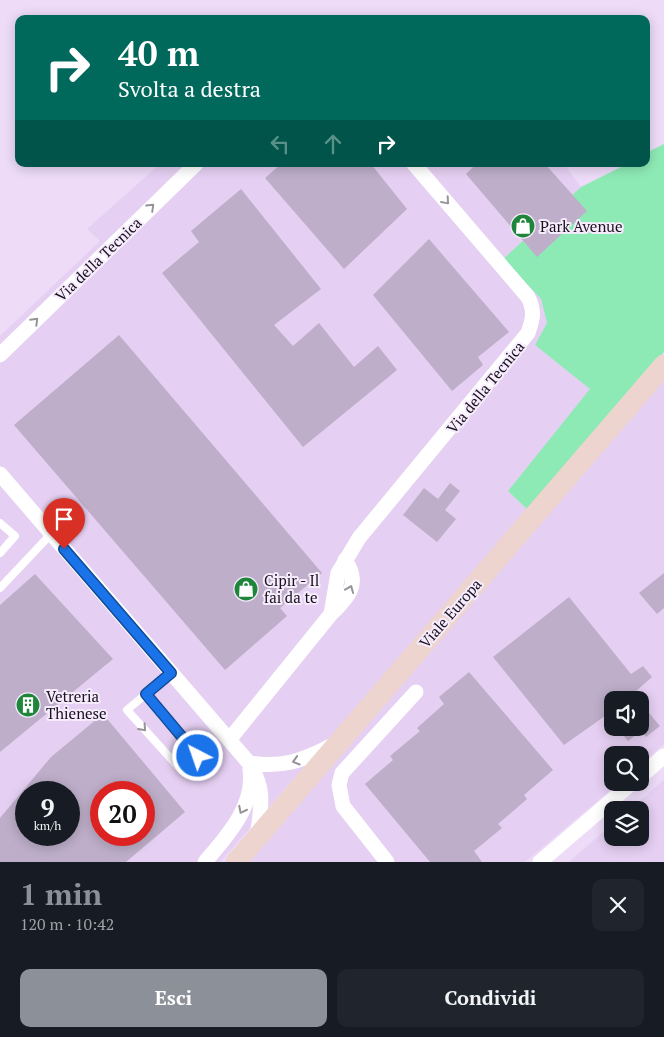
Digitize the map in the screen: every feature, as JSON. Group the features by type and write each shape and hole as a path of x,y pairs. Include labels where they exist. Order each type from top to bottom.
{"main road":[{"name":"Viale Europa","path":"236,862 664,365"}],"street":[{"name":"Via della Tecnica","path":"0,355 193,167"},
{"name":"Via della Tecnica","path":"229,740 331,614 338,573 360,538 528,333 533,316 533,307 528,297 417,167"},
{"path":"0,474 250,763 258,776 262,802 257,837"},
{"path":"388,862 343,806 339,785 342,773 416,692"},
{"path":"250,763 269,766 283,765 311,756 338,742"},
{"path":"649,769 664,756"},
{"path":"205,862 232,830 246,804 251,777 250,763"},
{"path":"540,862 623,791"}],"lane":[{"path":"0,523 15,536 0,553"},
{"path":"0,588 51,534"},
{"path":"146,694 198,756 182,771 127,710 146,694 171,673"}],"shaded area":[{"path":"157,167 566,167 581,187 501,261 512,268 541,299 547,323 535,345 591,389 508,491 530,512 220,862 0,862 0,336 100,241 87,229"},
{"path":"664,372 664,744 649,756 649,746 604,746 604,791 609,791 525,862 238,862"},
{"path":"664,780 664,862 569,862 604,831 604,846 649,846 649,801 640,801"}],"green space":[{"path":"664,144 664,352 530,512 508,491 590,389 535,345 547,323 541,299 512,268 501,261 581,187 621,167 650,167 650,151"}],"building":[{"path":"278,167 373,167 407,209 344,269 265,178"},
{"path":"473,167 548,167 587,211 537,257 466,174"},
{"path":"241,189 321,289 274,325 293,346 319,323 354,367 378,346 397,370 303,447 162,273 199,242 191,231"},
{"path":"429,239 509,332 478,357 483,365 452,391 373,295"},
{"path":"119,335 322,573 280,608 287,616 225,670 14,425"},
{"path":"450,483 460,491 445,510 456,519 437,542 403,515 424,488 438,499"},
{"path":"664,573 664,608 657,614 639,593"},
{"name":"Vetreria Thienese","path":"35,574 113,659 0,752 0,605"},
{"path":"569,597 631,674 643,666 652,677 636,691 604,691 604,717 564,745 493,657"},
{"path":"469,672 553,770 524,795 527,799 498,824 502,828 474,851 482,862 430,862 365,784 393,760 390,756 420,731 417,728 444,704 439,697"},
{"path":"649,713 660,726 649,735"},
{"path":"103,714 185,812 155,837 155,781 90,781 90,846 145,846 126,862 0,862 0,818 15,800 15,846 80,846 80,781 31,781 51,757"},
{"path":"624,736 634,736 628,741"}],"place":[{"name":"Park Avenue","path":"523,226"},
{"name":"Cipir - Il fai da te","path":"246,589"},
{"name":"Vetreria Thienese","path":"28,705"}],"route":[{"path":"64,549 171,673 146,694 198,756"}]}
